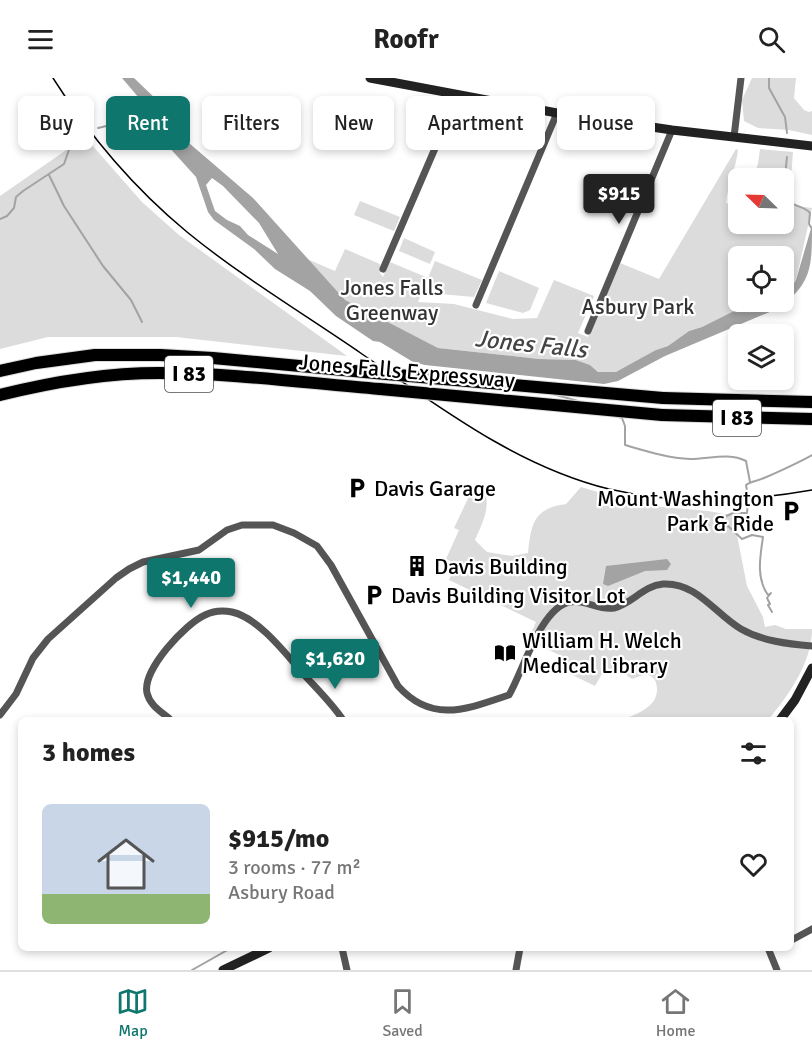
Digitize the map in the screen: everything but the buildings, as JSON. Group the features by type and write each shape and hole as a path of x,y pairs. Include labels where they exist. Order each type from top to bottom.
{"highway":[{"name":"Jones Falls Expressway","path":"0,370 47,361 102,355 186,356 663,398 812,402"},
{"name":"Jones Falls Expressway","path":"0,395 71,380 158,373 212,375 662,415 812,419"}],"main road":[{"path":"370,78 557,113"},
{"path":"655,127 812,146"},
{"path":"782,717 795,700 812,668"},
{"path":"223,970 263,951"}],"street":[{"path":"734,137 741,78"},
{"path":"382,269 458,94"},
{"path":"476,305 557,113"},
{"path":"588,331 672,130"},
{"path":"0,715 16,694 33,658 48,639 116,578 143,562 199,550 227,530 242,525 273,525 294,533 317,546 398,686 413,700 430,708 463,710 509,696 548,615 561,604 577,601 611,609 629,601 643,590 663,584 683,587 695,593 739,628 752,634 797,645 812,646"},
{"path":"168,717 150,702 147,695 147,679 152,670 176,640 196,620 207,614 227,611 244,617 265,632 341,717"},
{"path":"794,939 812,929"},
{"path":"343,951 347,970"},
{"path":"516,970 519,951"},
{"path":"771,951 777,970"}],"green space":[{"path":"752,78 796,78 794,98 804,110 812,111 812,135 789,130 758,128 744,121 742,100"},
{"path":"94,147 142,202 179,235 347,356 176,337 48,337 0,349 0,196 66,150 94,150"},
{"path":"736,149 738,150 734,168 728,168 726,203 728,204 728,234 794,234 794,206 812,208 794,283 794,246 728,246 728,312 732,312 689,331 668,346 656,350 631,366 608,373 598,372 590,365 576,360 539,359 438,348 345,301 307,259 335,271 345,249 380,264 380,273 383,277 390,262 428,278 435,261 482,280 474,297 428,293 427,282 418,302 454,304 513,319 537,318 554,280 594,296 578,333 588,337 620,263 659,279"},
{"path":"760,149 793,152 792,168 757,168"},
{"name":"Jones Falls Greenway","path":"360,201 400,217 394,231 354,215"},
{"name":"Jones Falls Greenway","path":"404,238 435,252 430,264 399,251"},
{"name":"Asbury Park","path":"499,271 539,288 530,310 523,313 486,303"},
{"path":"480,484 487,505 475,540 487,552 512,556 528,553 533,526 541,514 547,509 566,504 581,487 641,505 708,511 742,517 737,535 747,586 763,617 765,627 775,625 786,629 812,629 808,654 798,678 770,717 630,717 651,705 654,700 657,688 653,677 646,674 632,679 616,668 603,672 595,686 558,668 562,656 528,641 536,622 449,580 456,564 446,559 459,530 454,528 473,488"}],"shaded area":[{"name":"Jones Falls","path":"122,78 134,78 153,96 137,96"},
{"name":"Jones Falls","path":"190,144 253,198 345,300 438,348 539,359 576,360 590,365 598,372 616,372 668,346 689,331 732,312 770,312 741,324 728,324 728,329 665,356 618,381 604,384 425,365 413,362 380,342 373,341 336,316 310,291 275,269 254,249 214,220 208,212 196,177 172,150 190,150","holes":["212,178 223,186 259,223 278,254 215,211 206,185"]},
{"name":"Jones Falls","path":"812,225 808,273 794,294 794,283"},
{"path":"667,559 671,564 667,570 645,571 608,586 603,584 606,566"}],"waterway":[{"path":"769,78 769,88 785,117 787,133"},
{"path":"98,128 106,126"},
{"path":"0,219 7,216 14,208 16,197 64,164 69,150"},
{"path":"787,157 785,180 787,198 791,203 810,213 809,224 812,229"},
{"path":"49,175 64,206 103,266 131,300 142,322"},
{"path":"549,393 578,401"},
{"path":"614,416 622,418 625,426 625,445 657,454 690,459 726,456 739,458 746,461 750,482"},
{"path":"747,491 746,485 812,455"},
{"path":"748,503 747,513 733,513 722,518 719,527 728,526 742,539 752,535 763,537 760,574 768,595 771,593 767,598 772,612"},
{"path":"192,970 226,951"}],"tram line":[{"path":"53,78 82,120 114,160 187,232 251,280 420,394 511,450 575,479 609,489 660,498 736,499 812,490"}],"place":[{"name":"Davis Garage","path":"357,488"},
{"name":"Mount Washington Park & Ride","path":"791,511"},
{"name":"Davis Building","path":"417,566"},
{"name":"Davis Building Visitor Lot","path":"374,595"},
{"name":"William H. Welch Medical Library","path":"505,653"}]}
